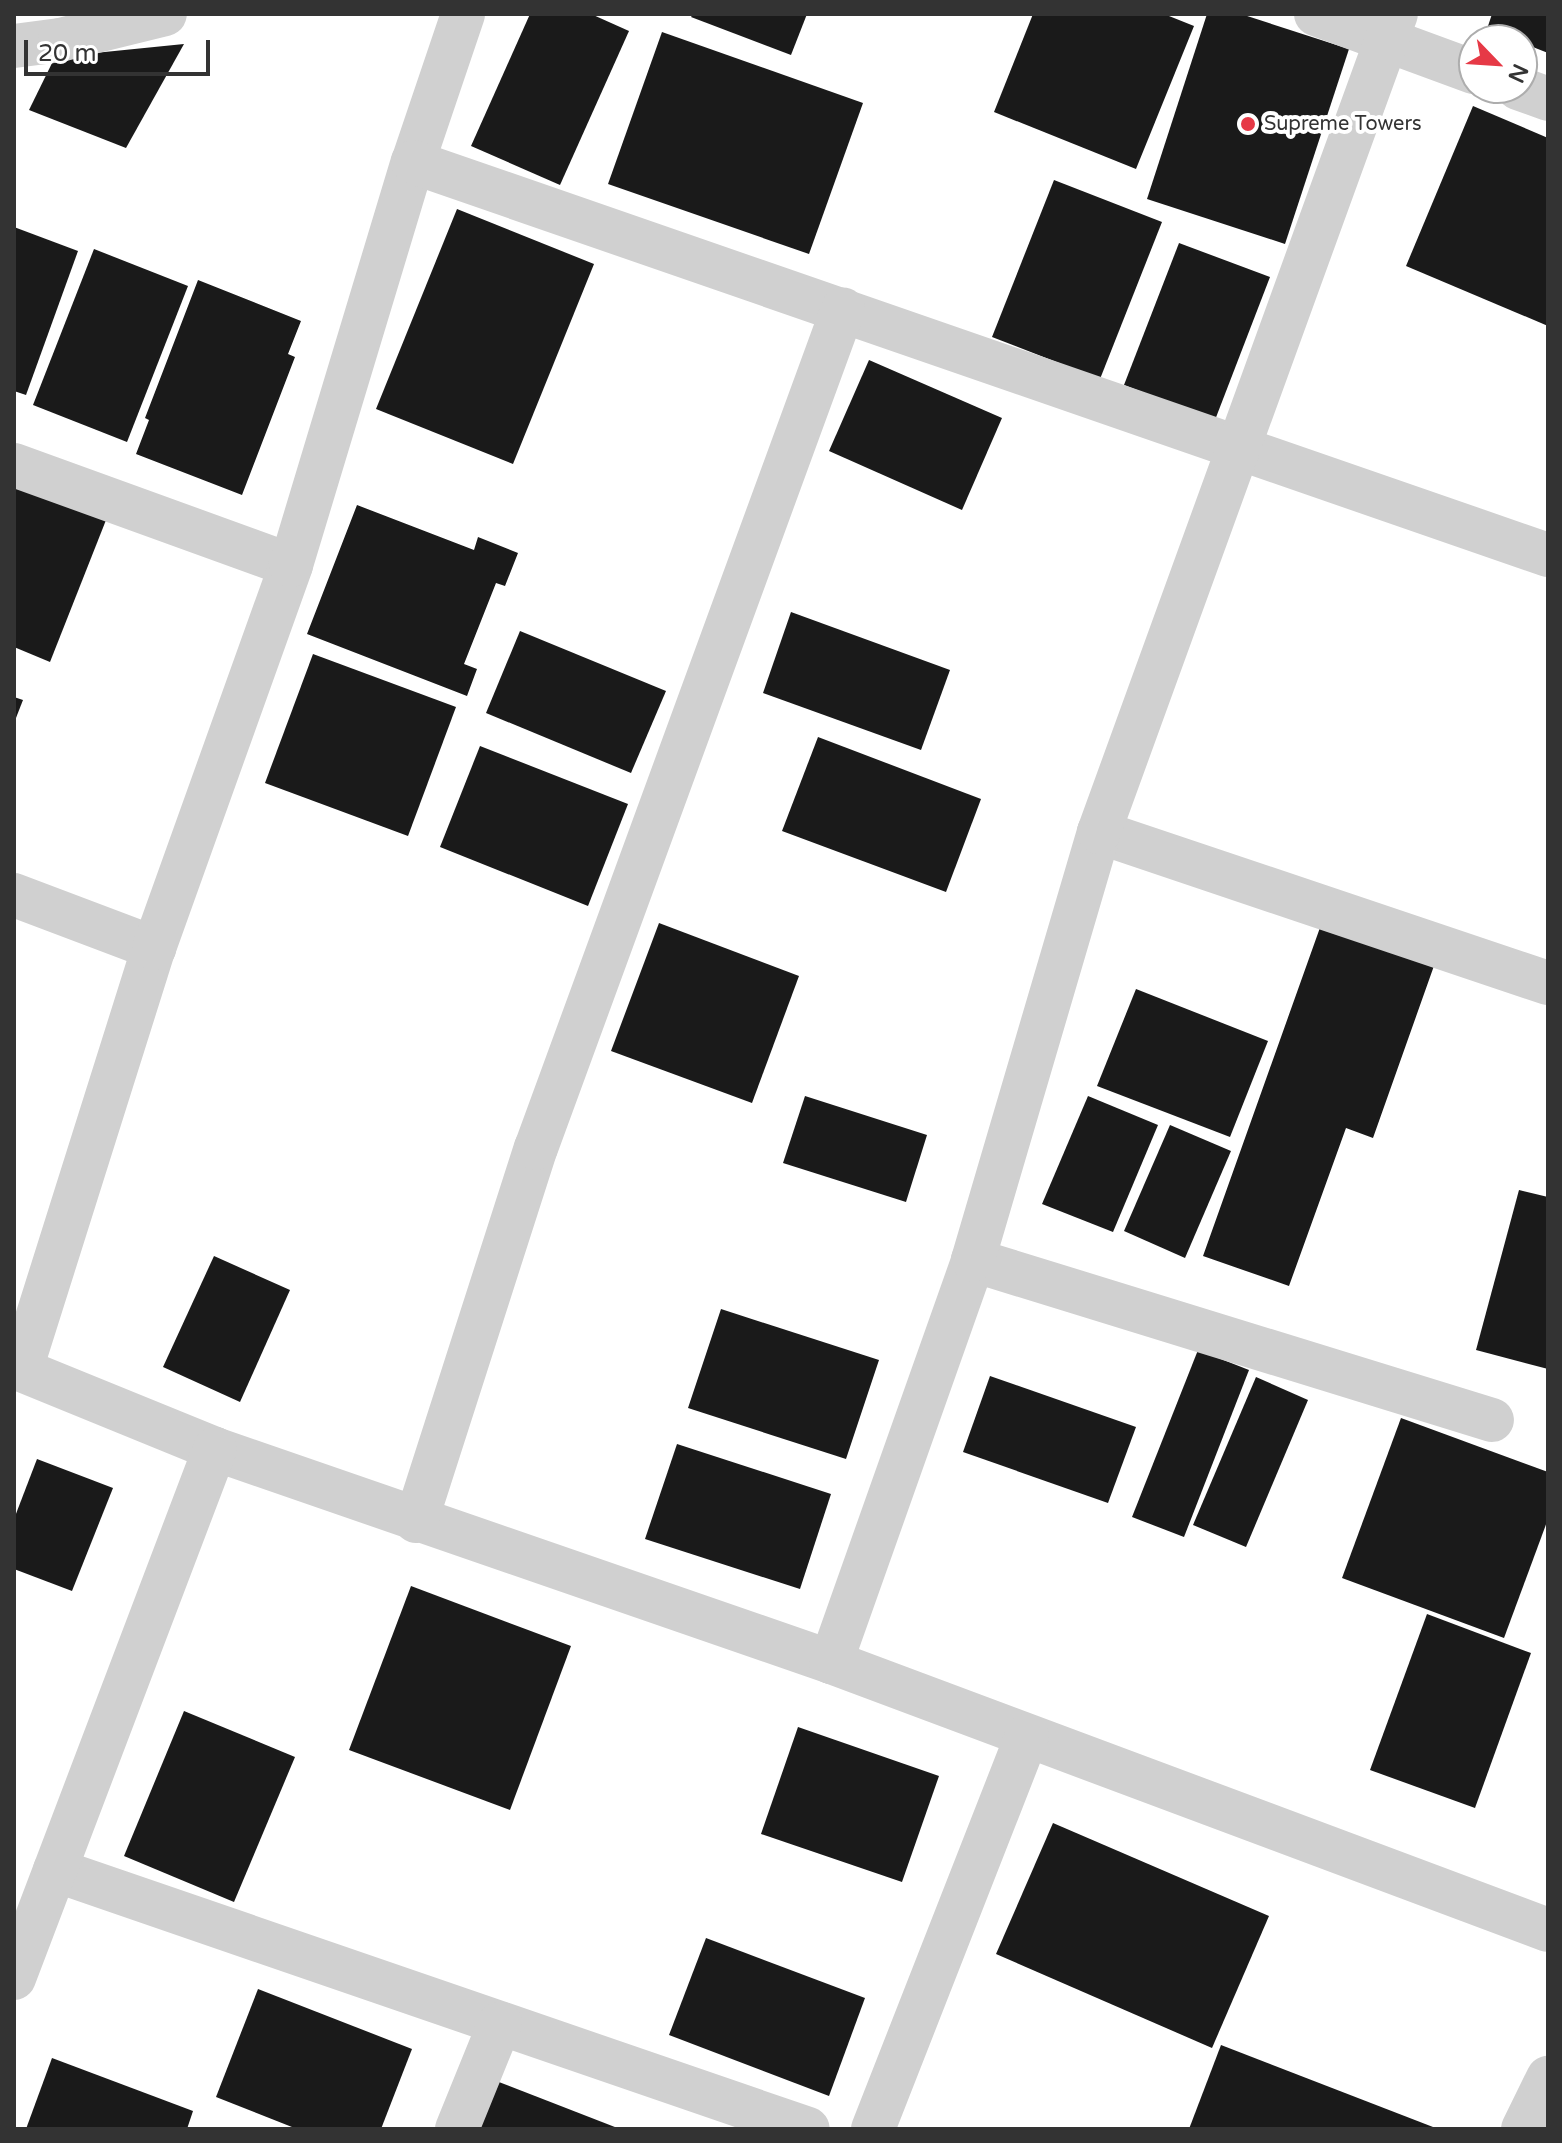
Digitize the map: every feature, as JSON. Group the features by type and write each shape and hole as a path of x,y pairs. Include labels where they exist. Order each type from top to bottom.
{"street":[{"path":"14,46 60,40 165,14"},
{"path":"463,14 413,162 291,565 154,948 18,1368 215,1449 831,1662 1548,1930"},
{"path":"1316,14 1391,27 1458,63"},
{"path":"831,1662 973,1260 1099,832 1391,27"},
{"path":"413,162 1548,555"},
{"path":"416,1521 536,1148 843,309"},
{"path":"14,465 291,565"},
{"path":"1099,832 1548,983"},
{"path":"14,895 154,948"},
{"path":"973,1260 1492,1420"},
{"path":"14,1978 215,1449"},
{"path":"873,2129 1027,1736"},
{"path":"55,1870 808,2129"},
{"path":"457,2129 500,2023"},
{"path":"1523,2129 1548,2078"}],"building":[{"path":"530,14 591,14 629,31 560,185 471,146"},
{"path":"693,14 807,14 791,55 691,17"},
{"path":"1033,14 1164,14 1194,26 1136,169 994,112"},
{"name":"Supreme Towers","path":"1207,14 1241,14 1349,49 1285,244 1147,199"},
{"path":"1492,14 1548,14 1548,53 1538,49 1538,24 1489,24"},
{"path":"662,32 863,103 809,254 608,184"},
{"path":"184,44 126,148 29,110 55,57"},
{"path":"1473,106 1548,138 1548,326 1406,266"},
{"path":"1054,180 1162,222 1100,379 992,337"},
{"path":"457,209 594,264 513,464 376,409"},
{"path":"14,227 78,251 26,395 14,391"},
{"path":"1179,243 1270,277 1215,420 1124,385"},
{"path":"94,249 188,286 127,442 33,405"},
{"path":"198,280 301,321 288,354 295,357 242,495 136,454 149,420 145,418"},
{"path":"869,360 1002,418 962,510 829,451"},
{"path":"14,478 108,515 50,662 14,647"},
{"path":"357,505 474,550 478,537 518,553 505,586 496,583 464,664 477,669 467,696 307,634"},
{"path":"791,612 950,670 921,750 763,693"},
{"path":"520,631 666,691 631,773 486,713"},
{"path":"313,654 456,707 408,836 265,783"},
{"path":"14,697 23,700 14,723"},
{"path":"818,737 981,799 946,892 782,831"},
{"path":"480,746 628,804 588,906 440,847"},
{"path":"1322,922 1435,963 1373,1138 1346,1128 1289,1286 1203,1256"},
{"path":"659,923 799,976 752,1103 611,1051"},
{"path":"1136,989 1268,1041 1230,1137 1097,1086"},
{"path":"805,1096 927,1135 906,1202 783,1163"},
{"path":"1088,1096 1158,1125 1113,1232 1042,1204"},
{"path":"1170,1125 1231,1151 1185,1258 1124,1231"},
{"path":"1519,1190 1548,1197 1548,1369 1476,1350"},
{"path":"214,1256 290,1290 240,1402 163,1367"},
{"path":"721,1309 879,1360 846,1459 688,1408"},
{"path":"1198,1350 1249,1370 1184,1537 1132,1517"},
{"path":"990,1376 1136,1427 1108,1503 963,1452"},
{"path":"1256,1377 1308,1400 1246,1547 1193,1525"},
{"path":"1401,1418 1548,1472 1548,1519 1504,1638 1342,1578"},
{"path":"677,1444 831,1494 800,1589 645,1539"},
{"path":"37,1459 113,1488 72,1591 14,1569 14,1519"},
{"path":"411,1586 571,1646 510,1810 349,1750"},
{"path":"1427,1614 1531,1653 1475,1808 1370,1770"},
{"path":"184,1711 295,1757 234,1902 124,1856"},
{"path":"798,1727 939,1776 902,1882 761,1834"},
{"path":"1053,1823 1269,1916 1212,2048 996,1954"},
{"path":"706,1938 865,1998 829,2096 669,2035"},
{"path":"258,1989 412,2049 381,2129 297,2129 216,2097"},
{"path":"1221,2045 1433,2127 1189,2129"},
{"path":"52,2058 193,2111 187,2129 26,2129"},
{"path":"491,2079 620,2129 472,2129"}],"place":[{"name":"Supreme Towers","path":"1248,124"}]}
